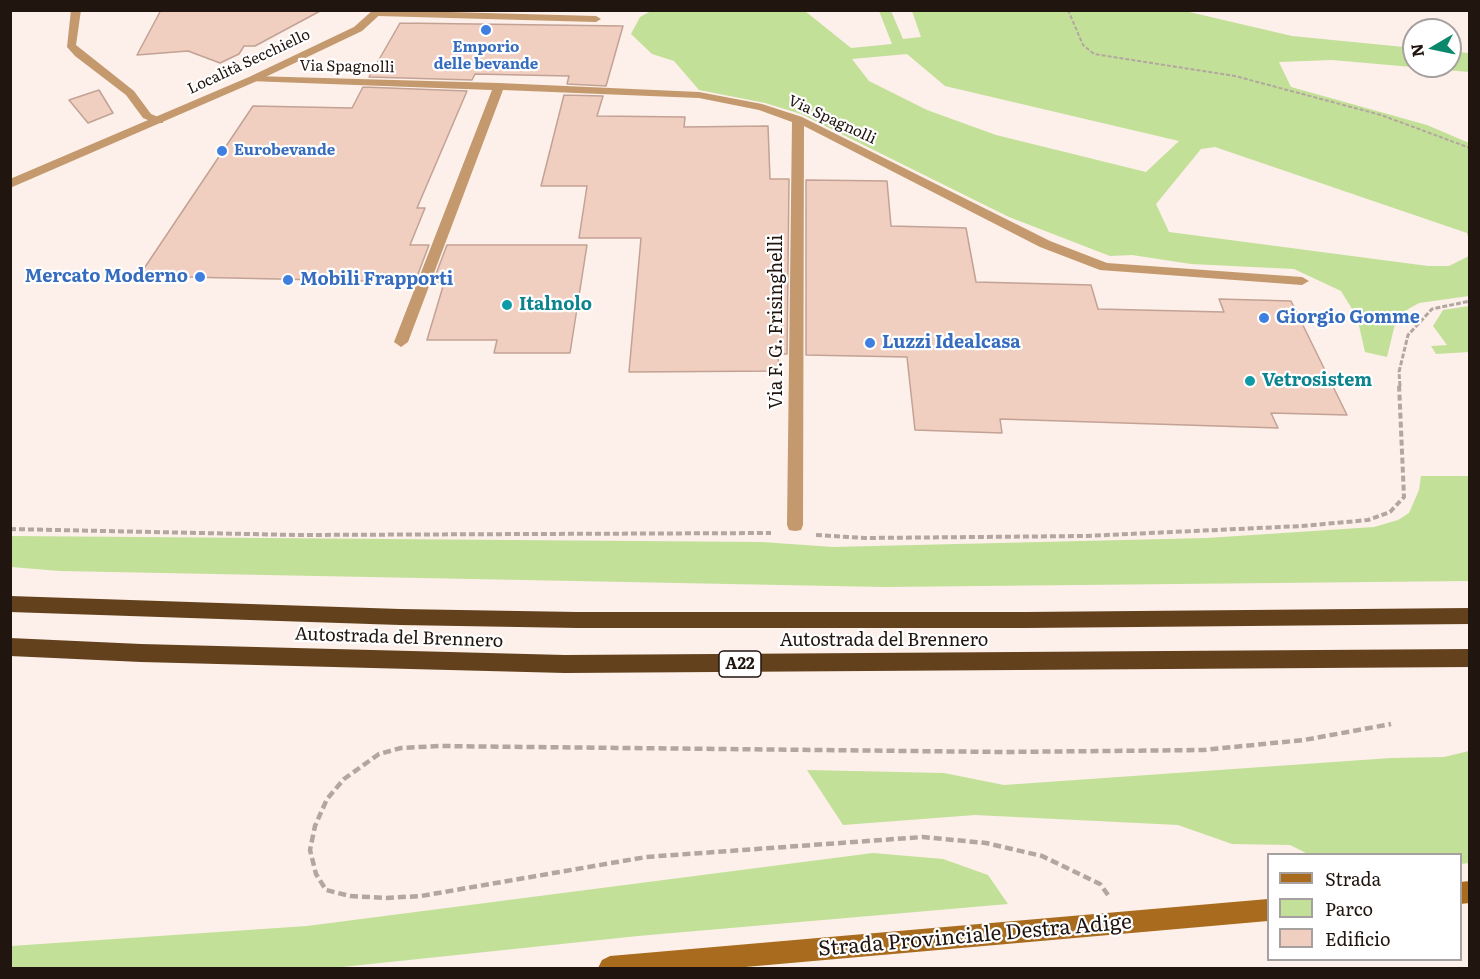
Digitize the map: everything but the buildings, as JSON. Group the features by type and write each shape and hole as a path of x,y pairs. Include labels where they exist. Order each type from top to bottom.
{"highway":[{"name":"Autostrada del Brennero","path":"10,604 400,617 577,620 1026,620 1470,616"},
{"name":"Autostrada del Brennero","path":"10,647 141,653 565,664 1470,658"}],"main road":[{"name":"Strada Provinciale Destra Adige","path":"609,969 1267,910"}],"street":[{"path":"76,10 71,45 79,54 130,93 147,116 159,121"},
{"path":"379,12 596,19"},
{"name":"Località Secchiello","path":"10,185 253,79 358,29 379,12"},
{"name":"Via Spagnolli","path":"253,79 699,94 762,107 798,119 1046,244 1105,267 1302,281"},
{"path":"401,342 499,86"},
{"name":"Via F. G. Frisinghelli","path":"795,525 798,119"}],"path":[{"path":"1068,10 1083,45 1094,54 1235,76 1381,115 1470,148"},
{"path":"10,529 273,534 753,534 777,533 795,525 809,533 824,537 876,538 1085,536 1302,526 1368,520 1390,512 1404,497 1399,372 1408,335 1432,309 1470,301"},
{"path":"1127,923 1100,884 1042,856 986,843 933,838 815,844 646,857 421,896 387,898 350,896 326,890 316,874 310,850 315,826 327,800 344,779 379,754 401,748 440,746 1004,752 1203,750 1304,740 1391,724"}],"green space":[{"path":"651,11 805,11 851,48 892,44 879,11 891,11 903,39 921,37 912,11 1185,11 1292,36 1402,47 1402,66 1332,60 1279,62 1291,87 1427,125 1469,143 1469,241 1467,233 1215,147 1201,149 1156,204 1169,232 1428,266 1449,266 1469,256 1469,296 1419,303 1405,311 1396,320 1387,357 1365,352 1357,317 1341,291 1294,269 1191,264 1132,255 1110,256 1009,217 801,114 765,103 699,90 674,61 652,54 631,34 640,17","holes":["907,54 945,86 1179,141 1146,172 996,135 927,110 869,81 852,59"]},
{"path":"1462,52 1469,53 1469,72 1462,71"},
{"path":"1469,306 1469,352 1436,354 1431,346 1447,345 1433,326 1443,310"},
{"path":"1421,476 1469,476 1469,581 884,587 60,571 11,567 11,536 762,542 833,547 1207,538 1374,527 1398,520 1409,513 1419,490"},
{"path":"1469,751 1469,863 1462,864 1462,853 1306,853 1290,845 1232,844 1178,825 975,815 843,825 807,770 944,773 1004,785 1391,758 1444,757"},
{"path":"873,853 943,859 988,875 1008,904 638,936 342,967 11,968 11,946 307,926"}],"place":[{"name":"Emporio delle bevande","path":"486,30"},
{"name":"Eurobevande","path":"222,151"},
{"name":"Mercato Moderno","path":"200,277"},
{"name":"Mobili Frapporti","path":"288,280"},
{"name":"Italnolo","path":"507,305"},
{"name":"Giorgio Gomme","path":"1264,318"},
{"name":"Luzzi Idealcasa","path":"870,343"},
{"name":"Vetrosistem","path":"1250,381"}]}
